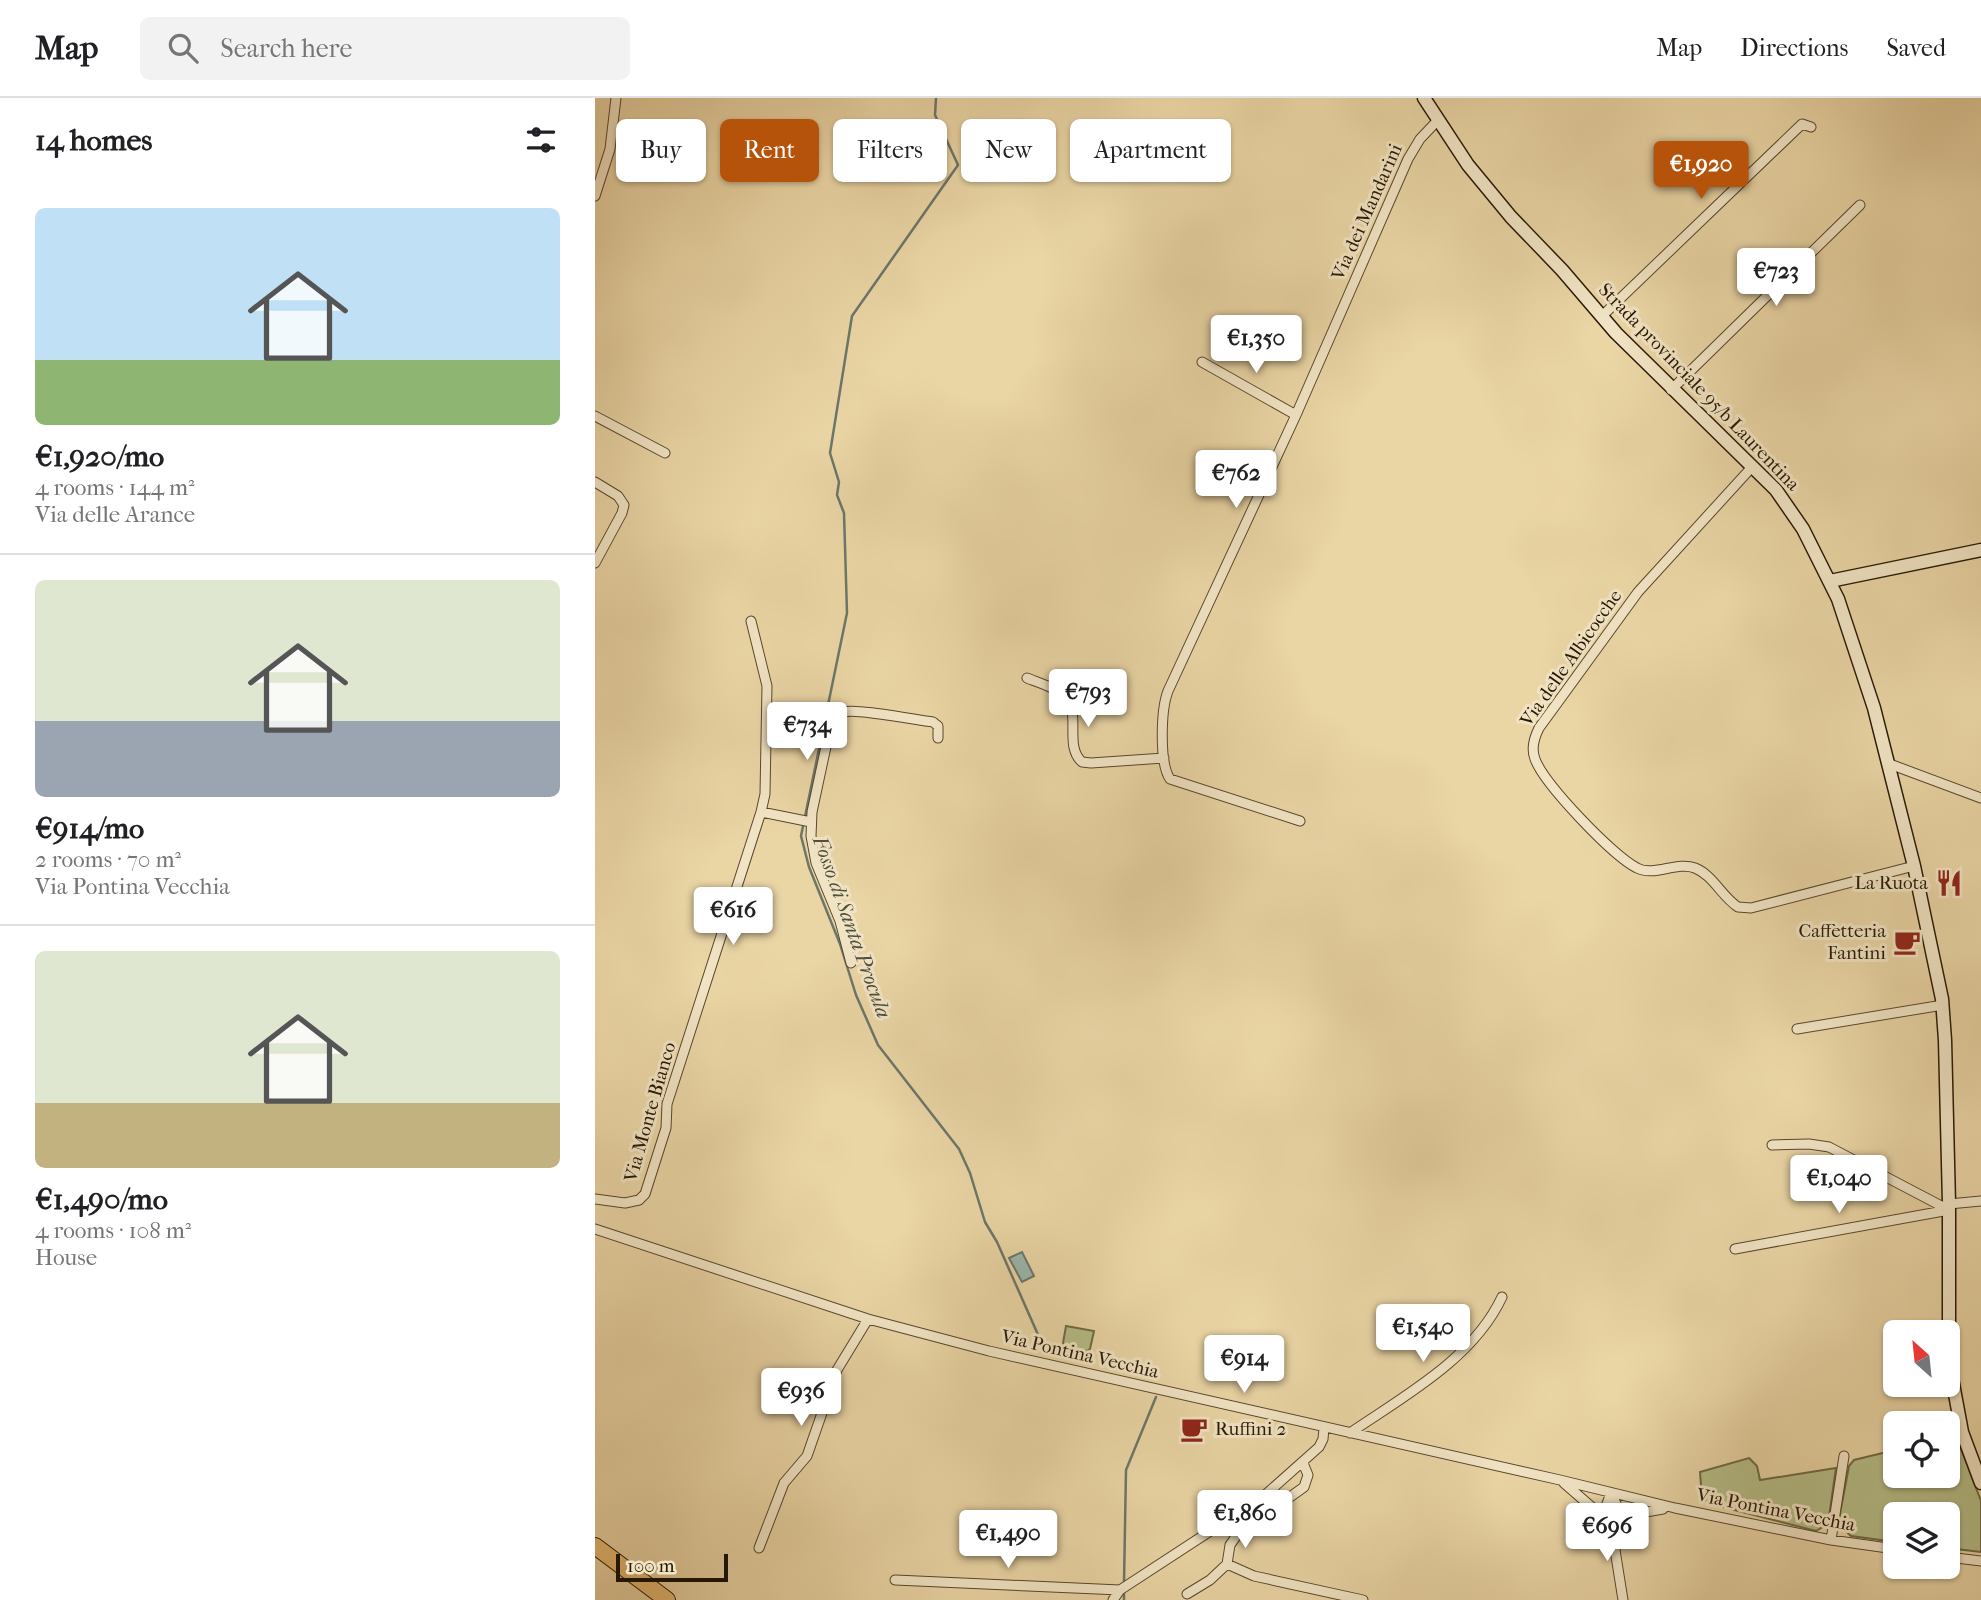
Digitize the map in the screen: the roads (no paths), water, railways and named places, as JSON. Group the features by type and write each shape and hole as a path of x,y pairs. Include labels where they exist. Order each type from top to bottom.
{"highway":[{"path":"595,1546 667,1600"},
{"path":"595,1559 651,1600"}],"main road":[{"name":"Strada provinciale 95/b Laurentina","path":"1424,98 1463,158 1495,199 1601,317 1671,390 1775,488 1797,519 1830,581 1861,665 1914,866 1943,1004 1951,1378 1962,1432 1981,1483"},
{"path":"1830,581 1981,550"}],"street":[{"path":"595,196 610,149 616,98"},
{"name":"Via dei Mandarini","path":"1164,758 1163,710 1168,691 1296,415 1410,155 1420,139 1438,120"},
{"path":"1601,317 1802,124 1811,127"},
{"path":"1671,390 1860,205"},
{"path":"1202,362 1296,415"},
{"path":"595,416 665,453"},
{"name":"Via delle Albicocche","path":"1752,467 1633,599 1539,729 1533,745 1535,761 1586,826 1634,866 1646,870 1695,868 1705,874 1738,907 1751,908 1914,866"},
{"path":"595,482 618,496 624,505 595,563"},
{"name":"Via Monte Bianco","path":"595,1199 629,1203 641,1198 648,1189 666,1129 667,1104 761,812 765,794 767,686 751,621"},
{"path":"1027,678 1067,699 1075,752 1082,762 1164,758 1166,772 1171,780 1300,821"},
{"path":"851,963 839,921 814,857 810,822 829,728 839,715 854,711 933,722 938,726 938,738"},
{"path":"1887,763 1981,798"},
{"path":"761,812 810,822"},
{"path":"1797,1029 1943,1004"},
{"path":"1772,1145 1809,1144 1829,1147 1949,1207"},
{"path":"1735,1249 1981,1201"},
{"name":"Via Pontina Vecchia","path":"595,1229 868,1319 989,1351 1675,1508 1831,1540 1883,1547"},
{"path":"1350,1433 1408,1395 1444,1367 1484,1328 1502,1297"},
{"path":"759,1548 783,1483 807,1456 837,1370 868,1319"},
{"path":"1113,1600 1120,1590 1264,1496 1322,1443 1324,1428"},
{"path":"1831,1540 1844,1456"},
{"path":"1187,1594 1210,1580 1227,1564 1230,1545 1237,1535 1304,1487 1308,1475 1303,1463"},
{"path":"1560,1480 1591,1506 1606,1531 1615,1550 1623,1600"},
{"path":"1606,1531 1604,1513 1611,1493"},
{"path":"1611,1493 1622,1525 1615,1550"},
{"path":"1622,1525 1640,1513 1675,1508"},
{"path":"1960,1558 1981,1561"},
{"path":"1227,1564 1254,1576 1363,1600"},
{"path":"895,1580 1120,1590"}],"water":[{"path":"1022,1252 1034,1276 1022,1282 1009,1258"}],"waterway":[{"name":"Fosso di Santa Procula","path":"936,98 935,115 958,165 852,316 830,453 839,482 837,495 844,513 847,613 801,836 809,867 840,944 856,995 878,1045 959,1149 970,1173 985,1222 997,1242 1043,1346"},
{"name":"Fosso di Santa Procula","path":"1124,1583 1126,1470 1156,1397"},
{"name":"Fosso di Santa Procula","path":"1124,1589 1124,1600"}],"place":[{"name":"La Ruota","path":"1949,883"},
{"name":"Caffetteria Fantini","path":"1907,942"},
{"name":"Ruffini 2","path":"1194,1429"}]}
